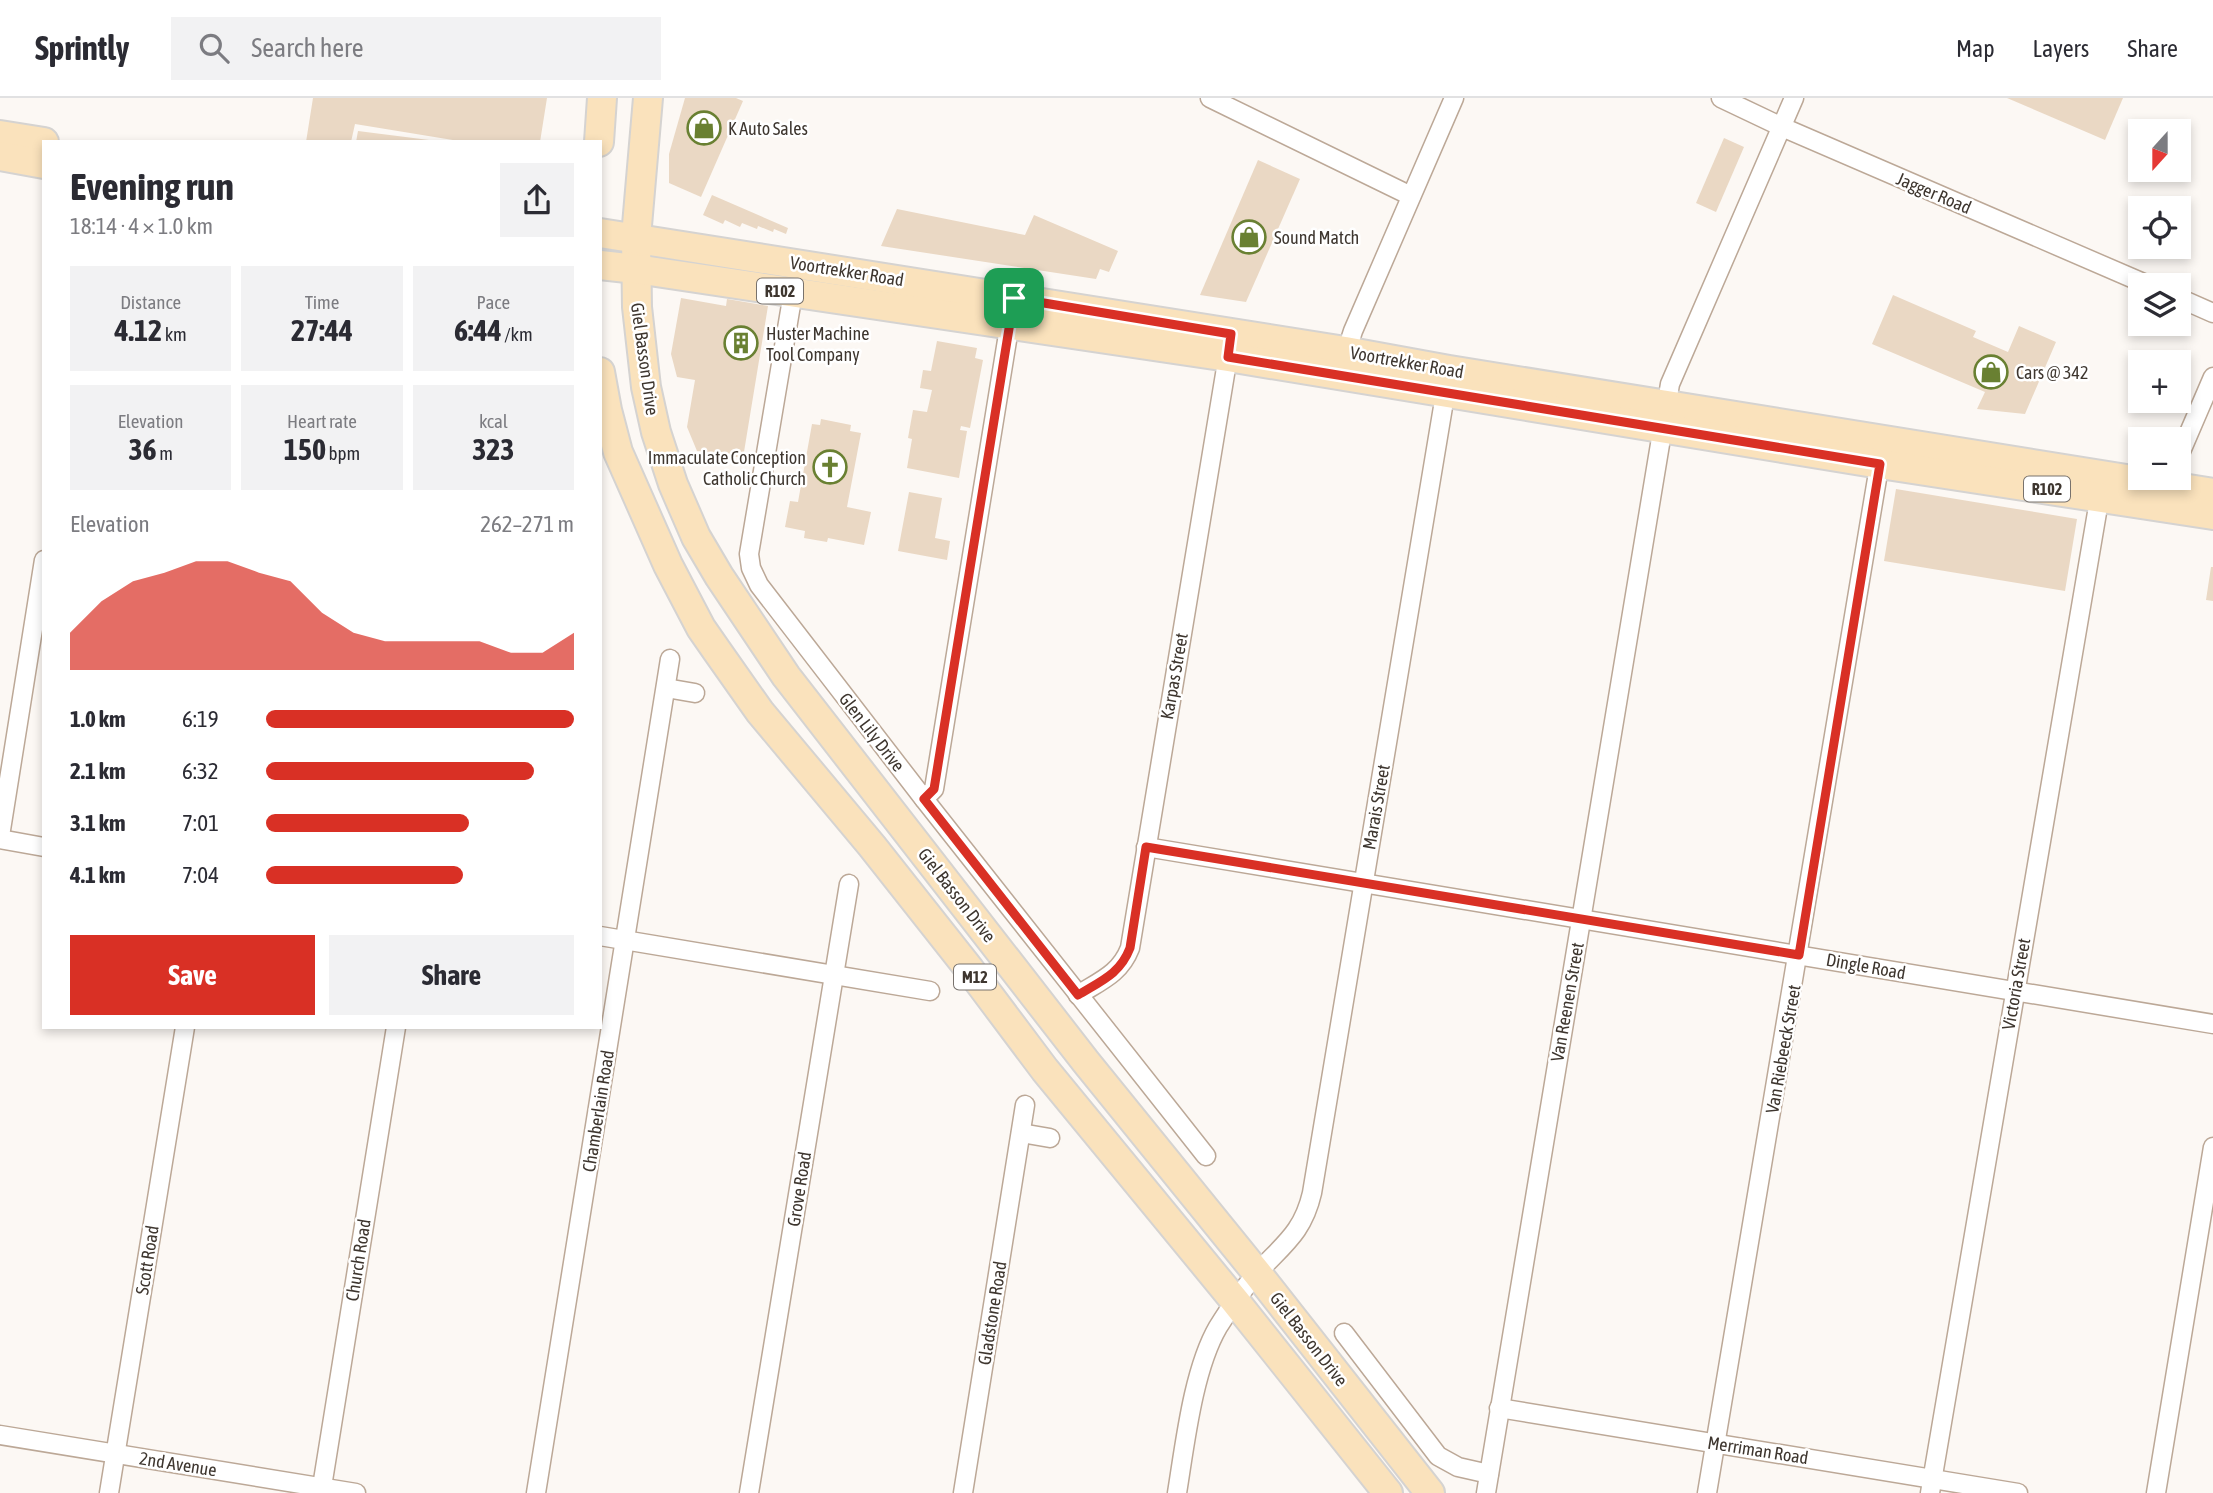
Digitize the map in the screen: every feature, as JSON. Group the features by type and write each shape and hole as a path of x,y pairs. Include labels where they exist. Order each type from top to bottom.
{"main road":[{"path":"599,140 602,98"},
{"name":"M12","path":"636,269 636,237 648,98"},
{"path":"0,135 42,142"},
{"path":"0,156 42,164"},
{"name":"Voortrekker Road","path":"602,233 636,237 1012,311 1882,451 2101,486 2213,492"},
{"name":"Voortrekker Road","path":"602,265 793,293 1012,311"},
{"name":"Giel Basson Drive","path":"636,269 637,307 646,387 656,432 673,484 696,537 719,576 786,676 1086,1062 1430,1493"},
{"name":"Giel Basson Drive","path":"602,383 618,452 667,565 701,628 760,712 913,898 1057,1085 1235,1301 1388,1493"},
{"name":"Voortrekker Road","path":"2171,491 2213,516"}],"street":[{"path":"1210,98 1412,196"},
{"path":"1343,364 1454,98"},
{"name":"Jagger Road","path":"1721,98 2128,276"},
{"name":"Van Reenen Street","path":"1486,1493 1670,384 1794,98"},
{"name":"Glen Lily Drive","path":"793,293 751,542 751,568 759,585 1206,1156"},
{"path":"2191,304 2213,313"},
{"path":"924,799 934,789 1012,311"},
{"name":"Karpas Street","path":"1078,995 1116,971 1124,963 1130,948 1230,345"},
{"path":"2191,428 2213,377"},
{"name":"Marais Street","path":"1177,1493 1193,1402 1207,1353 1217,1330 1257,1273 1297,1231 1309,1206 1448,381"},
{"name":"Van Riebeeck Street","path":"1707,1493 1882,451"},
{"name":"Victoria Street","path":"1931,1486 2101,486"},
{"path":"42,573 0,838 42,846"},
{"name":"Chamberlain Road","path":"536,1493 670,659"},
{"path":"666,688 695,693"},
{"name":"Dingle Road","path":"1146,847 2213,1024"},
{"name":"Grove Road","path":"749,1493 849,884"},
{"path":"602,936 930,991"},
{"name":"Scott Road","path":"109,1493 185,1029"},
{"name":"Church Road","path":"321,1490 396,1029"},
{"name":"Gladstone Road","path":"963,1493 1026,1105"},
{"path":"1021,1133 1050,1138"},
{"path":"2156,1493 2213,1147"},
{"path":"1344,1333 1438,1456 1458,1467 1489,1474"},
{"name":"Merriman Road","path":"1499,1408 1716,1444 1931,1486 2018,1493"},
{"name":"2nd Avenue","path":"0,1435 321,1490 356,1493"}],"building":[{"path":"313,98 547,98 540,140 453,140 355,124 351,140 306,140"},
{"name":"K Auto Sales","path":"685,98 736,98 743,101 701,197 669,183 669,154"},
{"path":"2007,98 2123,98 2105,140"},
{"path":"358,131 429,140 356,140"},
{"path":"1724,138 1744,147 1716,212 1696,203"},
{"name":"Sound Match","path":"1258,160 1300,179 1246,302 1200,295"},
{"path":"712,195 788,228 786,234 758,226 757,229 742,223 740,227 725,220 723,224 703,215"},
{"path":"897,209 1025,235 1034,215 1118,251 1109,272 1100,269 1096,279 881,246"},
{"name":"Cars @ 342","path":"1893,295 1976,331 1973,337 2008,352 2019,326 2056,342 2025,414 1977,409 1985,392 1872,344"},
{"name":"Huster Machine Tool Company","path":"681,298 726,306 727,299 768,306 743,458 697,451 687,427 695,380 677,377 671,354"},
{"path":"937,341 977,348 975,358 983,360 970,428 961,426 960,430 967,431 959,478 907,468 913,410 927,412 932,390 920,388 923,370 931,371"},
{"name":"Immaculate Conception Catholic Church","path":"821,419 851,425 850,431 861,433 847,507 871,512 864,545 828,538 827,542 804,538 805,531 785,527 790,501 798,502 812,424 820,425"},
{"path":"1896,489 2077,519 2065,591 1884,561"},
{"path":"909,492 942,498 935,538 950,541 947,560 898,551"},
{"path":"2213,567 2213,601 2206,600"}],"place":[{"name":"K Auto Sales","path":"704,128"},
{"name":"Sound Match","path":"1249,237"},
{"name":"Huster Machine Tool Company","path":"741,343"},
{"name":"Cars @ 342","path":"1991,372"},
{"name":"Immaculate Conception Catholic Church","path":"830,467"}],"route":[{"path":"1014,298 1231,334 1228,357 1880,464 1799,955 1146,847 1130,948 1124,963 1104,980 1078,995 924,799 934,789 1014,298"}]}
